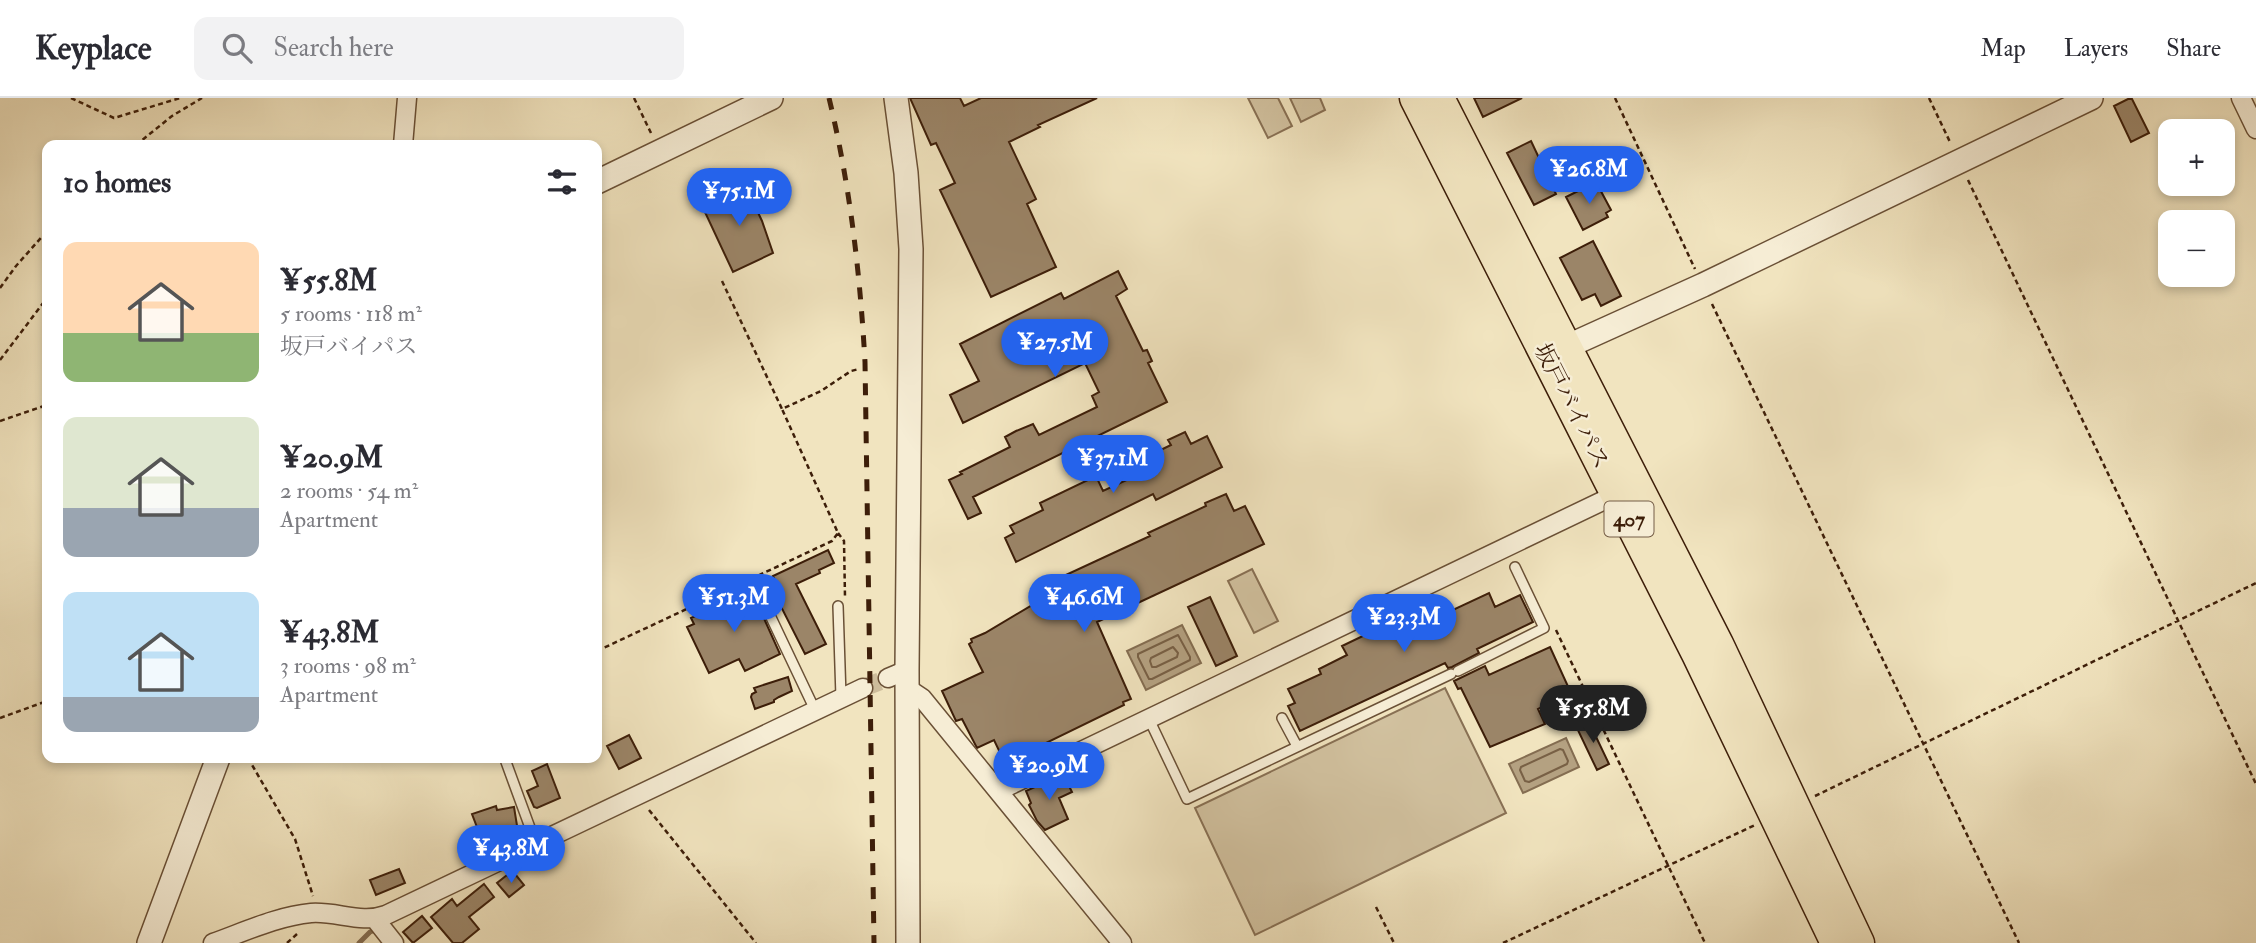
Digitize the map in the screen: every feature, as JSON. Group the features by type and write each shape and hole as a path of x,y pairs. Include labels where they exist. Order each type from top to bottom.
{"highway":[{"name":"坂戸バイパス","path":"1415,98 1617,494 1859,943"},
{"name":"坂戸バイパス","path":"1439,98 1718,645 1836,943"}],"street":[{"path":"403,140 407,98"},
{"path":"602,180 771,98"},
{"path":"896,98 911,249 901,679 908,943"},
{"path":"1566,347 1703,285 2091,98"},
{"path":"2241,98 2256,129"},
{"path":"998,791 1617,494"},
{"path":"901,679 922,698 1122,943"},
{"path":"213,943 280,920 315,913 375,919 863,688"},
{"path":"149,943 216,763"},
{"path":"375,919 394,943"}],"lane":[{"path":"1148,718 1187,799 1544,628 1515,567"},
{"path":"838,607 841,697"},
{"path":"768,611 814,710"},
{"path":"1282,718 1297,746"},
{"path":"506,763 536,844"}],"path":[{"path":"71,98 114,118 180,98"},
{"path":"142,140 172,116 202,98"},
{"path":"634,98 659,152"},
{"path":"1615,98 2019,943"},
{"path":"1929,98 2256,784"},
{"path":"0,288 42,237"},
{"path":"722,281 844,541 845,595 844,602 838,607"},
{"path":"0,360 42,305"},
{"path":"782,410 859,369"},
{"path":"0,421 42,407"},
{"path":"602,649 832,541 838,533"},
{"path":"1503,943 2256,583"},
{"path":"1556,630 1705,943"},
{"path":"0,718 42,703"},
{"path":"251,763 295,839 311,886 315,913"},
{"path":"638,796 756,943"},
{"path":"1376,907 1394,943"}],"shaded area":[{"path":"1248,98 1278,98 1292,126 1268,138"},
{"path":"1290,98 1320,98 1325,110 1301,122"},
{"path":"1252,569 1278,621 1254,633 1228,581"},
{"path":"1445,688 1506,813 1255,935 1195,808"}],"water":[{"path":"1182,625 1201,663 1146,690 1127,651"},
{"path":"1566,738 1579,767 1523,793 1509,764"}],"building":[{"path":"910,98 960,98 964,106 981,98 1097,98 1038,125 1040,127 1009,142 1036,199 1027,204 1056,267 991,297 940,190 955,183 936,143 931,145"},
{"path":"1474,98 1522,98 1483,117"},
{"path":"2132,99 2149,133 2131,142 2114,106"},
{"path":"1531,141 1556,194 1534,205 1507,153"},
{"path":"738,176 751,206 754,204 762,221 773,253 733,272 704,210 732,197 725,182"},
{"path":"1596,182 1611,210 1606,213 1608,217 1583,230 1566,197"},
{"path":"1593,241 1621,296 1601,306 1595,294 1582,300 1560,258"},
{"path":"1118,271 1127,289 1116,296 1143,351 1147,350 1152,361 1148,363 1167,402 973,497 981,513 968,519 949,480 1010,447 1005,437 1016,431 1033,424 1039,435 1097,407 1092,396 1099,392 1085,363 963,423 950,395 979,381 960,344 1061,293 1064,299"},
{"path":"1185,432 1191,444 1207,436 1222,467 1156,500 1153,494 1016,562 1005,538 1014,533 1010,526 1043,510 1040,503 1096,476 1103,491 1144,472 1138,461 1171,445 1168,440"},
{"path":"1226,494 1234,511 1245,506 1264,544 1097,622 1131,699 1123,702 1124,705 1005,763 994,740 977,748 962,719 956,721 942,691 983,672 969,644 971,639 1059,589 1055,580 1150,536 1148,533"},
{"path":"828,550 834,563 796,584 826,644 805,654 768,581 774,578 773,576"},
{"path":"758,586 764,605 762,614 780,654 745,671 739,659 709,673 687,627 694,624 691,618 702,613 703,615"},
{"path":"1489,593 1495,607 1520,595 1533,622 1477,649 1479,653 1452,667 1448,668 1445,663 1300,731 1288,706 1295,703 1288,689 1321,674 1319,669 1347,655 1342,646 1390,623 1387,617 1409,607 1422,603 1427,615 1450,604 1453,610"},
{"path":"1210,597 1237,656 1216,666 1188,607"},
{"path":"1550,647 1571,693 1538,709 1545,724 1490,747 1461,688 1458,689 1454,681 1485,666 1489,675"},
{"path":"788,677 792,691 755,709 751,697 756,692 754,688"},
{"path":"1588,720 1609,764 1597,770 1576,726"},
{"path":"629,735 641,758 619,769 607,746"},
{"path":"547,764 560,798 537,808 527,791 538,786 532,771"},
{"path":"1063,774 1072,792 1059,798 1068,819 1045,830 1029,805 1031,803 1026,791"},
{"path":"496,806 497,810 514,807 519,838 505,840 503,827 480,835 472,814"},
{"path":"399,869 405,883 376,895 370,880"},
{"path":"515,874 524,885 509,897 497,883 507,875 510,878"},
{"path":"484,884 494,897 469,917 479,929 462,943 453,943 431,917 452,899 457,906"},
{"path":"422,916 432,928 413,943 403,932"}],"waterway":[{"path":"359,943 377,929"}],"tunnel":[{"path":"863,688 888,678"}],"railway":[{"path":"829,98 853,229 865,362 874,943"}]}
